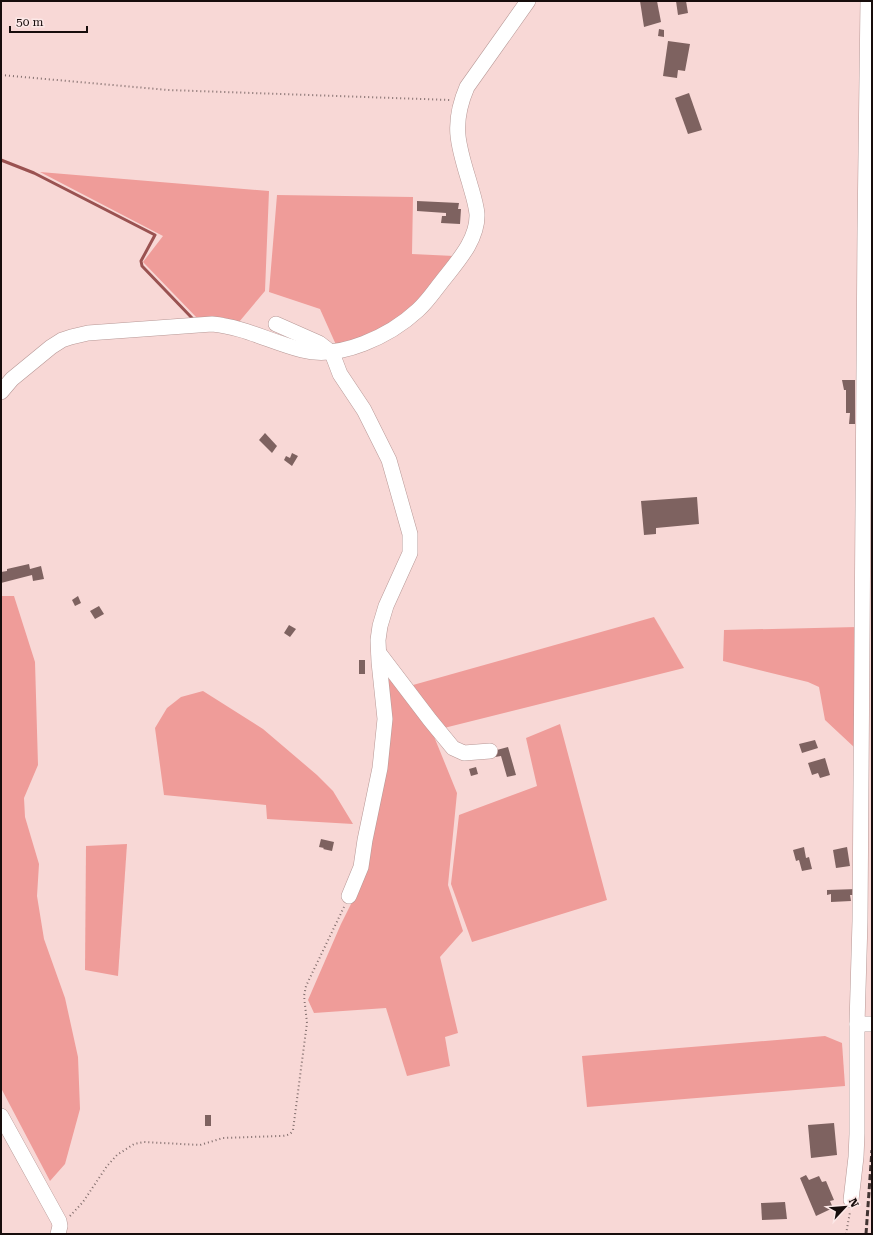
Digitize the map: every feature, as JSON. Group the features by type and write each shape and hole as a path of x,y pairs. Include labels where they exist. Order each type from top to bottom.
{"street":[{"path":"1,392 12,379 62,340 88,333 212,324 241,329 302,350 318,353 332,353 378,337 407,319 430,297 460,259 468,246 473,233 477,219 476,206 462,159 457,128 458,114 467,88 528,1"},
{"path":"851,1200 857,1134 868,1"},
{"path":"276,324 319,343 332,353 340,374 364,410 390,460 410,534 410,552 386,606 380,626 378,640 379,662 385,720 380,768 361,867 349,896"},
{"path":"379,654 453,748 464,754 490,751"},
{"path":"857,1024 872,1024"},
{"path":"1,1116 57,1216 59,1229"}],"path":[{"path":"1,75 168,90 462,100"},
{"path":"59,1229 83,1202 107,1166 117,1155 134,1144 144,1142 200,1145 223,1138 279,1136 292,1133 307,1023 304,996 306,986 349,896"},
{"path":"846,1234 851,1200"}],"shaded area":[{"path":"40,172 269,191 265,291 239,322 221,317 197,318 143,262 163,236"},
{"path":"277,195 413,197 412,254 454,256 419,304 373,335 337,347 320,309 269,292"},
{"path":"1,596 14,596 35,662 38,765 24,798 25,817 39,864 37,896 44,939 65,998 78,1057 80,1109 65,1164 50,1181 1,1088"},
{"path":"654,617 684,668 440,729 413,685"},
{"path":"857,627 855,748 825,720 819,687 808,682 723,661 724,630"},
{"path":"385,667 433,734 457,793 448,885 463,931 440,957 458,1033 445,1037 450,1066 407,1076 386,1008 314,1013 308,1000 341,924 367,872"},
{"path":"203,691 263,729 317,775 333,791 353,824 267,819 266,805 164,795 155,728 167,708 181,697"},
{"path":"560,724 607,900 472,942 451,884 459,815 537,786 526,738"},
{"path":"127,844 118,976 85,970 86,846"},
{"path":"825,1036 842,1043 845,1086 587,1107 582,1056"}],"building":[{"path":"640,1 657,1 661,22 644,27"},
{"path":"676,1 686,1 688,13 678,15"},
{"path":"659,29 664,30 664,37 658,36"},
{"path":"668,41 690,44 685,71 678,70 677,78 663,76"},
{"path":"689,93 702,130 688,134 675,98"},
{"path":"417,201 459,203 458,209 461,209 460,224 441,223 442,216 446,216 446,213 417,211"},
{"path":"842,380 855,380 855,424 849,424 850,413 846,413 846,390 844,390"},
{"path":"265,433 277,446 272,453 259,440"},
{"path":"292,453 298,456 292,466 284,460 286,456 290,458"},
{"path":"697,497 699,524 656,528 656,534 644,535 641,501"},
{"path":"29,564 30,569 41,566 44,579 33,581 32,575 1,583 1,572 7,571 7,569"},
{"path":"78,596 81,603 75,606 72,600"},
{"path":"99,606 104,614 95,619 90,611"},
{"path":"289,625 296,629 290,637 284,633"},
{"path":"359,660 365,660 365,674 359,674"},
{"path":"815,740 818,748 802,753 799,744"},
{"path":"508,747 516,775 507,777 501,756 495,757 493,751"},
{"path":"825,758 830,775 820,778 818,773 812,775 808,763"},
{"path":"476,767 478,774 471,776 469,769"},
{"path":"321,839 334,842 332,851 319,847"},
{"path":"804,847 806,858 809,857 812,869 802,871 799,860 796,861 793,850"},
{"path":"847,847 850,866 836,868 833,850"},
{"path":"857,889 857,895 850,895 851,901 831,902 831,894 827,895 827,890"},
{"path":"205,1115 211,1115 211,1126 205,1126"},
{"path":"834,1123 837,1155 811,1158 808,1125"},
{"path":"806,1175 809,1180 819,1176 822,1182 826,1181 834,1200 830,1201 833,1208 816,1216 800,1178"},
{"path":"785,1202 787,1219 762,1220 761,1203"}],"waterway":[{"path":"1,160 34,173 155,235 141,261 142,266 192,318"}],"railway":[{"path":"866,1234 872,1150"}]}
